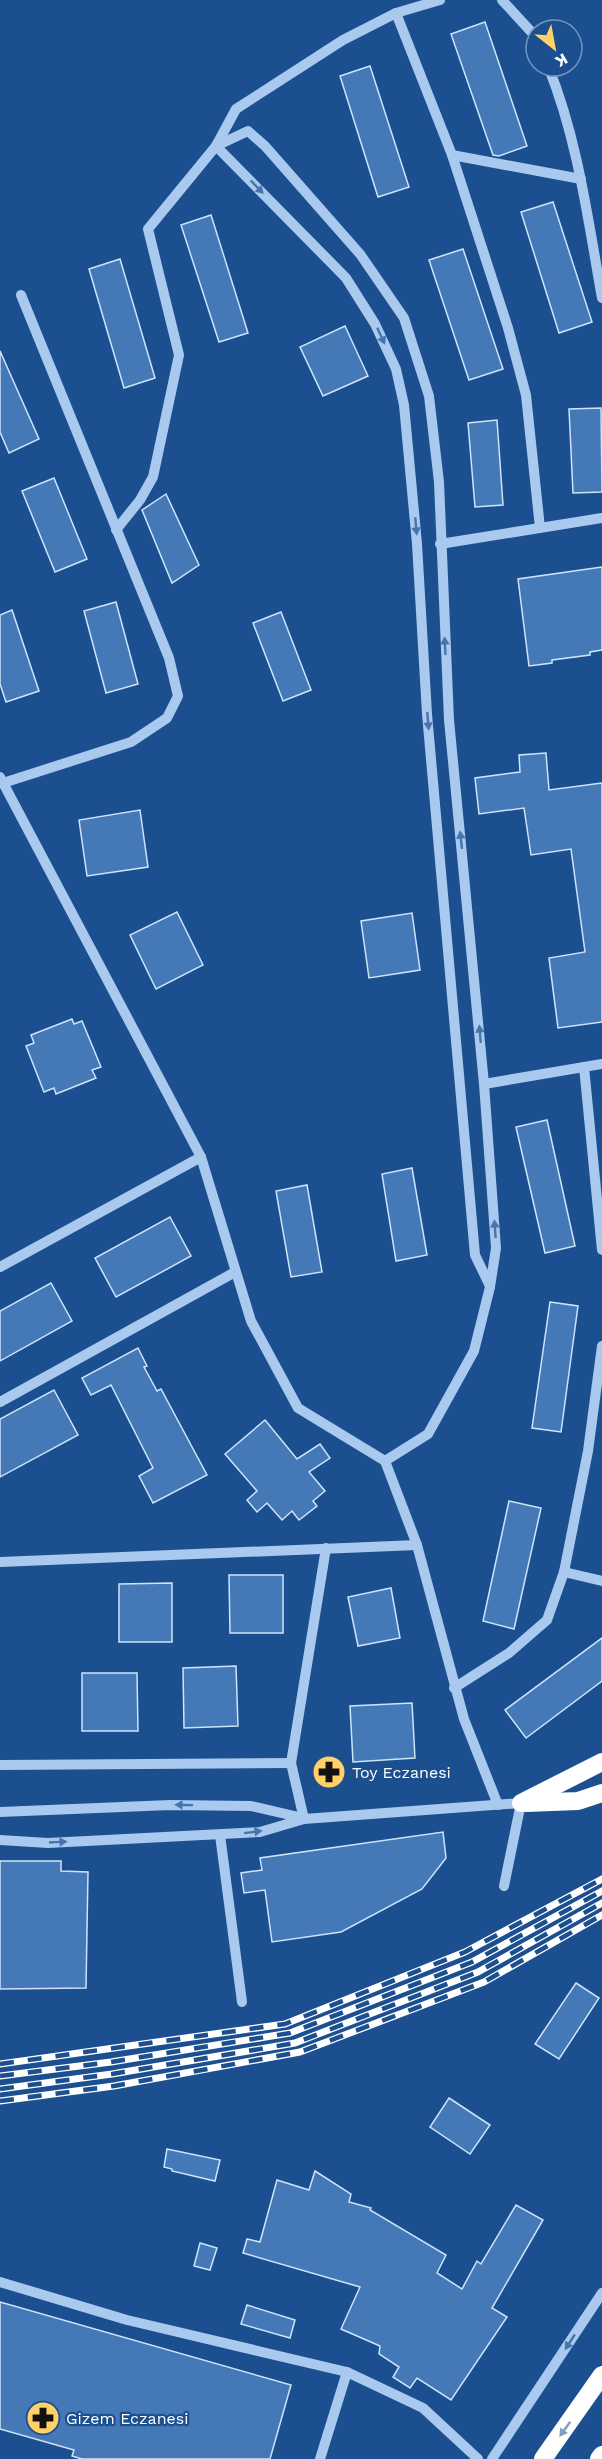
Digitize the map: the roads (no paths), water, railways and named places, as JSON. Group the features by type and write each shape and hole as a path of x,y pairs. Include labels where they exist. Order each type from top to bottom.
{"highway":[{"path":"522,1803 602,1762"},
{"path":"522,1803 602,1776"},
{"path":"522,1803 578,1801 602,1793"},
{"path":"543,2459 602,2375"},
{"path":"599,2459 602,2455"}],"street":[{"path":"116,530 140,500 153,477 179,355 148,229 216,146 236,109 343,40 396,13 440,0"},
{"path":"502,0 524,24"},
{"path":"396,13 452,155 508,328 526,395 540,528"},
{"path":"553,78 559,92 581,180 602,298"},
{"path":"216,146 248,131 265,146 360,254 404,318 429,396 439,482 449,720 484,1084 496,1248 490,1287 474,1351 428,1434 385,1461"},
{"path":"216,146 346,278 375,324 396,369 404,405 417,544 427,714 475,1255 490,1287"},
{"path":"452,155 581,180"},
{"path":"21,295 169,658 178,696 167,718 131,742 1,780 201,1157 251,1321 298,1408 385,1461 417,1545 454,1688 498,1805"},
{"path":"440,544 602,518"},
{"path":"484,1084 602,1064"},
{"path":"584,1067 602,1250"},
{"path":"0,1267 201,1157"},
{"path":"0,1402 235,1272"},
{"path":"454,1688 509,1653 547,1620 564,1572 588,1450 602,1346"},
{"path":"0,1562 417,1545"},
{"path":"304,1818 291,1763 326,1548"},
{"path":"564,1572 602,1581"},
{"path":"0,1765 291,1763"},
{"path":"0,1840 48,1843 220,1835 260,1832 304,1818 522,1803 504,1887"},
{"path":"0,1812 170,1805 251,1806 304,1818"},
{"path":"220,1835 242,2002"},
{"path":"0,2282 127,2320 347,2372 423,2408 478,2459"},
{"path":"492,2459 602,2293"},
{"path":"320,2459 347,2372"}],"railway":[{"path":"0,2064 285,2024 465,1952 602,1879"},
{"path":"0,2076 111,2062 290,2033 472,1962 602,1891"},
{"path":"0,2089 112,2074 295,2043 478,1972 602,1903"},
{"path":"0,2101 114,2086 300,2052 484,1982 602,1915"}],"place":[{"name":"Toy Eczanesi","path":"329,1772"},
{"name":"Gizem Eczanesi","path":"43,2418"}]}
